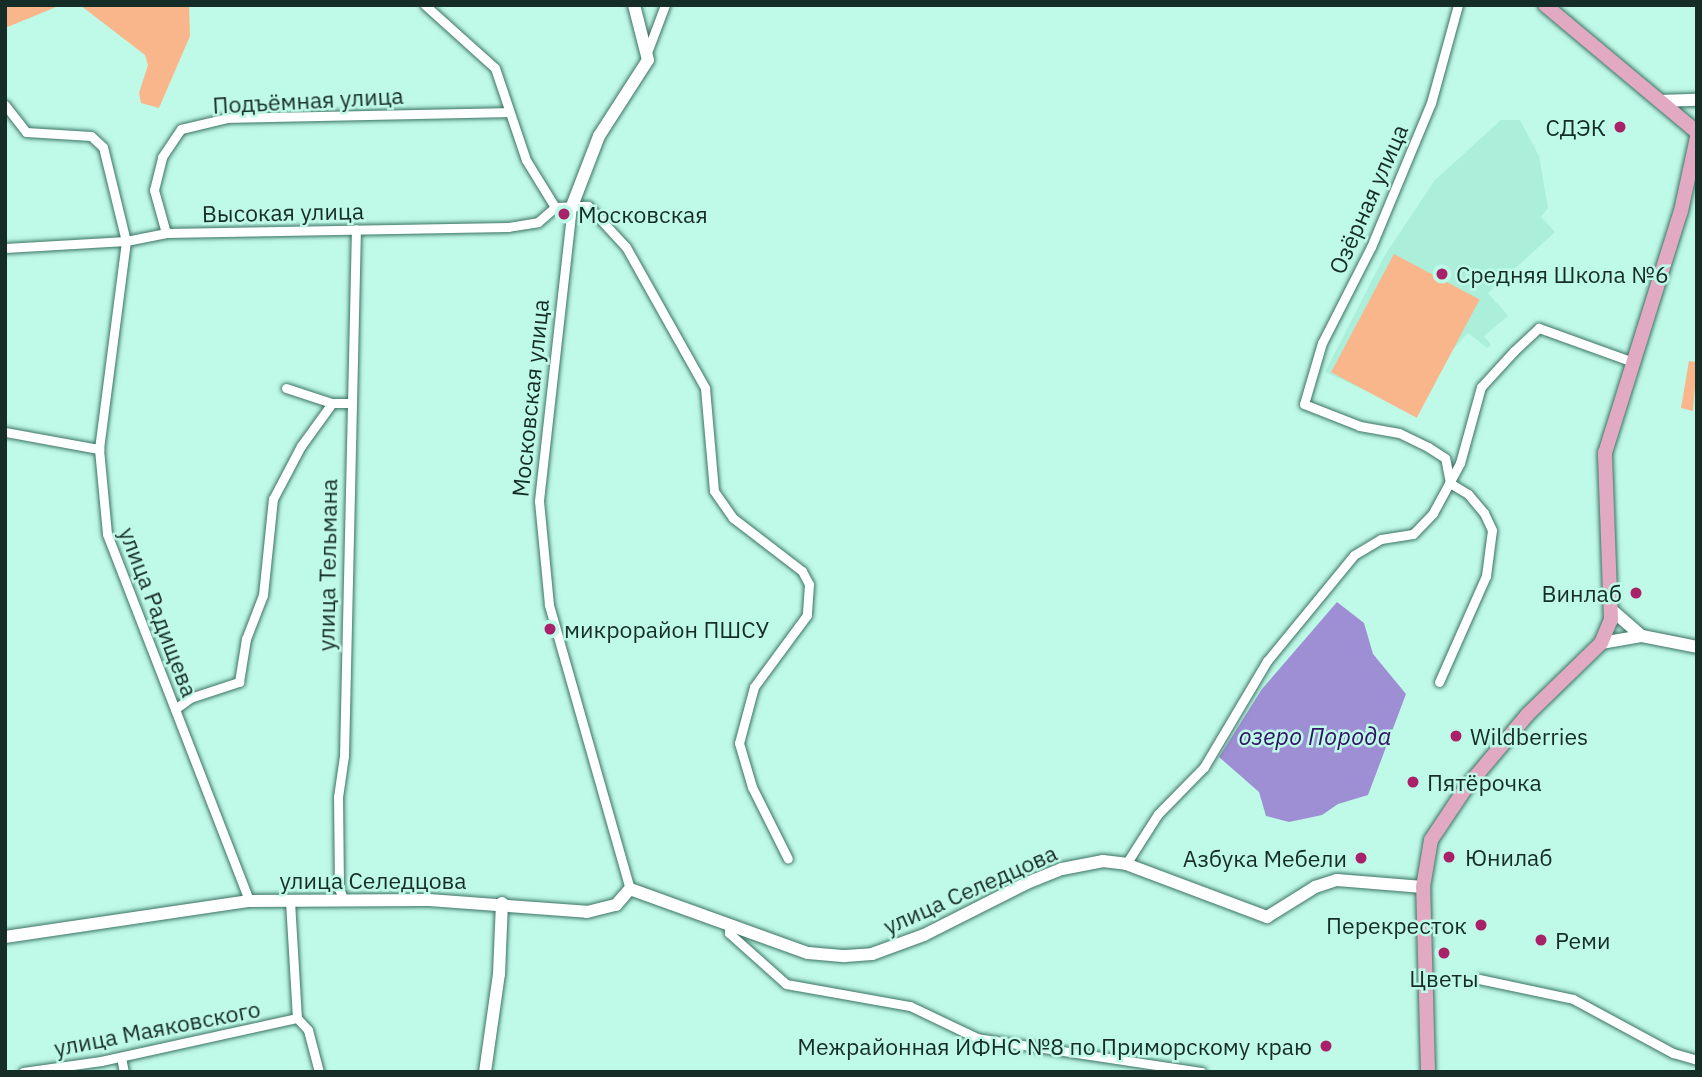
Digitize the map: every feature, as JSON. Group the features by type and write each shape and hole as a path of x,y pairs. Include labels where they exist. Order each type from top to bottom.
{"main road":[{"path":"1545,5 1697,132"},
{"path":"1428,1072 1423,887 1431,840 1465,789 1527,715 1601,643 1613,611 1605,453 1681,211 1697,137"}],"street":[{"path":"425,5 495,68 526,160 555,207 588,206 626,247 705,388 715,491 723,505 802,571 809,584 807,615 754,687 739,743 752,787 788,859"},
{"path":"634,5 648,50"},
{"path":"648,50 665,5"},
{"name":"Озёрная улица","path":"1450,483 1445,458 1418,441 1304,404 1322,343 1371,247 1432,103 1458,5"},
{"name":"Московская улица","path":"630,889 549,605 539,501 572,206 599,135 648,60 648,50"},
{"path":"1659,101 1697,100"},
{"path":"5,105 26,132 99,140 126,241"},
{"name":"Подъёмная улица","path":"166,233 154,190 162,157 181,129 228,118 509,112"},
{"name":"Высокая улица","path":"5,248 126,241 166,233 508,227 538,222 555,207"},
{"name":"улица Тельмана","path":"344,900 339,889 338,797 344,756 349,403 356,229"},
{"name":"улица Радищева","path":"126,241 99,449 107,534 249,901"},
{"path":"1126,864 1158,814 1204,767 1267,661 1354,555 1381,539 1413,534 1433,513 1450,483 1481,387 1539,328 1633,362"},
{"path":"286,388 332,403 349,403"},
{"path":"175,709 190,698 239,682 246,639 263,595 273,499 301,446 332,403"},
{"path":"5,432 99,449"},
{"path":"1439,682 1456,651 1492,552 1492,530 1484,513 1468,494 1450,483"},
{"path":"1613,611 1642,636"},
{"path":"1601,643 1642,636 1693,643"},
{"name":"улица Селедцова","path":"5,937 249,901 502,903 587,912 616,905 630,889 808,953 873,954 923,935 1062,869 1103,861 1126,864 1267,917 1283,911 1315,887 1337,880 1423,887"},
{"path":"290,901 297,1018 308,1030 319,1072"},
{"path":"485,1072 499,974 502,903"},
{"path":"729,925 729,933 786,984 910,1006 977,1038 1201,1072"},
{"path":"1479,979 1573,999 1673,1053 1697,1060"},
{"name":"улица Маяковского","path":"23,1072 121,1057 297,1018"},
{"path":"121,1057 124,1072"}],"shaded area":[{"path":"5,5 61,5 5,28"},
{"path":"80,5 189,5 190,36 159,108 141,103 139,93 148,65 145,55"},
{"name":"Средняя Школа №6","path":"1501,120 1520,120 1539,156 1548,208 1541,217 1555,232 1488,293 1508,316 1484,336 1491,345 1487,348 1468,333 1453,349 1418,414 1325,372 1385,255 1435,180"},
{"path":"1394,254 1480,300 1417,418 1331,372"},
{"path":"1689,361 1697,362 1693,411 1681,408"}],"water":[{"name":"озеро Порода","path":"1337,602 1364,623 1373,654 1406,694 1368,795 1338,804 1322,815 1289,822 1266,816 1259,792 1219,757 1262,689"}],"place":[{"name":"СДЭК","path":"1620,127"},
{"name":"Московская","path":"564,214"},
{"name":"Средняя Школа №6","path":"1442,274"},
{"name":"Винлаб","path":"1636,593"},
{"name":"микрорайон ПШСУ","path":"550,629"},
{"name":"Wildberries","path":"1456,736"},
{"name":"Пятёрочка","path":"1413,782"},
{"name":"Юнилаб","path":"1449,857"},
{"name":"Азбука Мебели","path":"1361,858"},
{"name":"Перекресток","path":"1481,925"},
{"name":"Реми","path":"1541,940"},
{"name":"Цветы","path":"1444,953"},
{"name":"Межрайонная ИФНС №8 по Приморскому краю","path":"1326,1046"}]}
